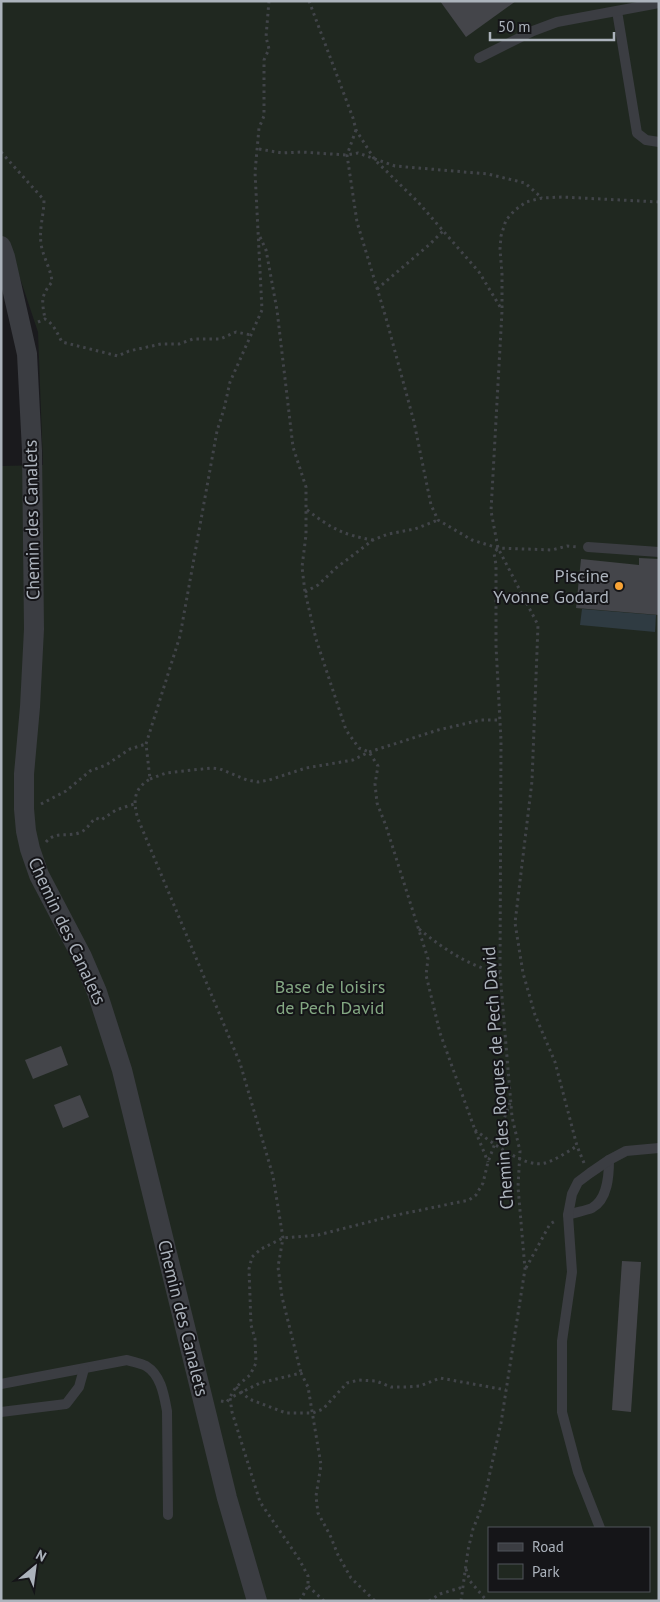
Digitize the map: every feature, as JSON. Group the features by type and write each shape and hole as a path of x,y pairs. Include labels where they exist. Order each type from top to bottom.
{"street":[{"name":"Chemin des Canalets","path":"1,246 27,354 32,452 34,629 24,774 24,809 30,849 39,875 82,957 111,1030 125,1080 227,1498 257,1601"}],"lane":[{"path":"479,58 532,31 557,22 659,3"},
{"path":"617,11 637,133 646,140 659,142"},
{"path":"588,547 659,552"},
{"path":"600,1527 578,1472 562,1412 562,1341 572,1272 568,1215 572,1194 578,1182 590,1173 626,1151 659,1148"},
{"path":"568,1215 593,1207 603,1196 609,1174 609,1160"},
{"path":"1,1384 127,1360 146,1366 157,1377 164,1394 167,1411 168,1515"},
{"path":"1,1412 66,1404 79,1387 84,1369"}],"path":[{"path":"150,779 146,744 180,636 214,444 226,395 239,359 262,310 256,172 259,128 264,116 264,60 269,49 266,37 269,1"},
{"path":"309,1 356,130 375,160 418,202 478,272 502,311"},
{"path":"356,130 347,155 357,222 414,422 431,505 438,520 472,540 498,548 552,550 566,546 588,547"},
{"path":"259,149 282,154 301,152 347,155 358,153 394,166 488,174 525,184 542,198"},
{"path":"1,152 44,200 40,224 41,245 52,273 52,282 42,298 45,320 54,327 62,342 118,356 130,351 162,344 220,339 236,332 251,335"},
{"path":"590,1173 576,1146 555,1062 535,1015 523,973 514,923 532,781 538,625 498,548 491,511 502,311 500,249 506,220 526,202 542,198 562,197 659,202"},
{"path":"377,289 443,231"},
{"path":"258,234 266,250 275,302 293,447 306,487 306,535 302,567 305,592 316,639 346,730 359,748 369,752 378,766 375,784 377,803 428,959 426,975 440,1033 474,1130 488,1162"},
{"path":"20,324 35,324 45,320"},
{"path":"306,510 330,528 355,538 373,540"},
{"path":"305,592 318,585 336,568 373,540 388,534 415,529 438,520"},
{"name":"Chemin des Roques de Pech David","path":"461,1601 474,1529 483,1504 498,1439 525,1269 518,1187 520,1151 512,1117 500,973 500,720 496,646 496,566 494,553 498,548"},
{"path":"375,1601 352,1578 338,1555 330,1535 318,1514 316,1496 321,1464 308,1387 301,1373 282,1297 278,1267 283,1238 273,1176 240,1063 138,819 134,804 137,790 143,782 166,772 211,768 220,769 247,780 258,782 306,768 353,760 369,752 438,730 481,720 500,720"},
{"path":"24,809 47,802 74,786 90,771 106,765 130,749 146,744"},
{"path":"30,849 45,844 49,838 56,835 81,832 90,821 96,818 101,820 116,810 134,804"},
{"path":"418,929 469,964 500,973"},
{"path":"300,1601 308,1586 308,1576 299,1559 260,1502 232,1412 230,1398 236,1387 250,1375 256,1364 251,1325 249,1269 252,1257 260,1249 283,1238 318,1235 392,1216 469,1200 481,1188 488,1162 496,1146 511,1100"},
{"path":"474,1130 520,1160 544,1164 576,1146"},
{"path":"525,1269 550,1224 568,1215"},
{"path":"204,1403 227,1402 230,1398 260,1383 301,1373"},
{"path":"236,1387 249,1399 286,1413 313,1413 323,1409 347,1383 359,1380 376,1381 391,1387 406,1387 420,1386 440,1378 506,1390"},
{"path":"466,1569 470,1581 487,1601"},
{"path":"308,1586 324,1601"},
{"path":"429,1601 440,1594 464,1587"}],"green space":[{"name":"Base de loisirs de Pech David","path":"1,1 659,1 659,1601 1,1601 1,466 43,465 38,332 10,248 1,240"}],"shaded area":[{"path":"582,609 656,615 655,632 580,625"}],"building":[{"path":"440,1 516,1 466,37"},
{"name":"Piscine Yvonne Godard","path":"639,558 659,559 659,615 576,608 581,559 639,565"},
{"path":"61,1046 68,1065 33,1079 25,1060"},
{"path":"80,1095 89,1117 63,1128 54,1105"},
{"path":"622,1261 641,1262 631,1412 612,1410"}],"place":[{"name":"Piscine Yvonne Godard","path":"619,586"}]}
